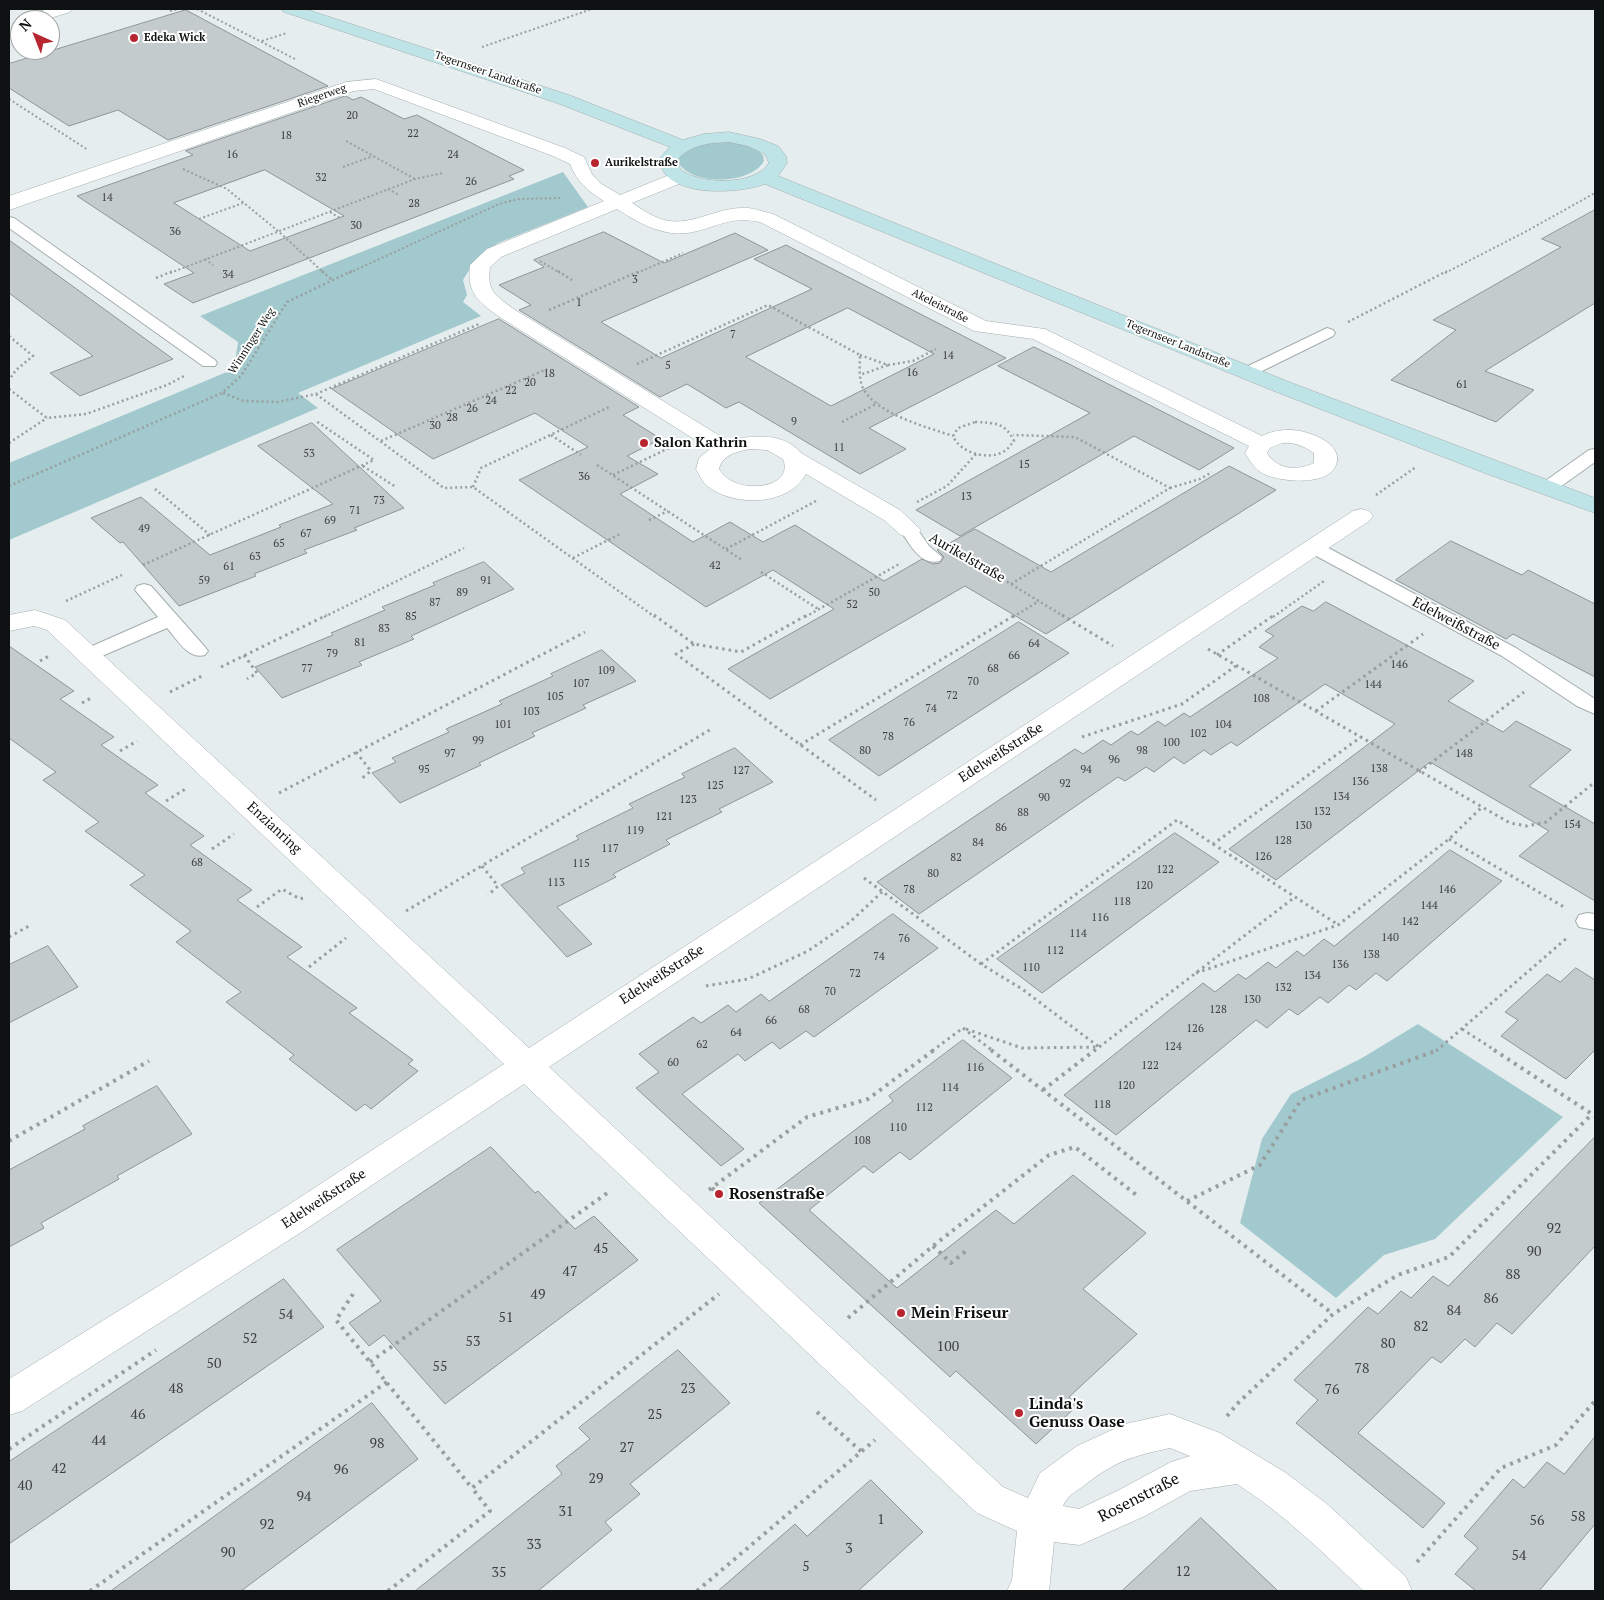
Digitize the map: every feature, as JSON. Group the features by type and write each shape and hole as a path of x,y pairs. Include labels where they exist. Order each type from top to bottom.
{"main road":[{"name":"Tegernseer Landstraße","path":"290,9 563,99 683,146"},
{"path":"712,138 745,139 770,148 776,155 777,163 773,170 764,177 745,184 721,186 698,184 680,177 672,171 668,165 669,158 683,146 712,138"},
{"name":"Tegernseer Landstraße","path":"764,177 1248,372 1595,506"}],"street":[{"name":"Riegerweg","path":"9,204 12,201 114,166 352,86 368,83 376,84 559,152 578,161 584,176 594,187 618,202"},
{"path":"680,177 512,244 494,253 480,265 478,282 484,297 513,317 724,448"},
{"name":"Akeleistraße","path":"618,202 650,222 672,227 690,227 719,216 743,213 766,218 982,327 1038,333 1261,444"},
{"path":"795,458 798,466 796,475 788,483 770,490 748,493 733,491 720,486 711,479 707,471 708,462 714,454 724,448 750,442 763,443 787,451 795,458 892,515 908,530"},
{"name":"Edelweißstraße","path":"9,1399 291,1221 1361,516"},
{"name":"Enzianring","path":"22,620 56,625 527,1064"},
{"name":"Rosenstraße","path":"527,1064 990,1500 1037,1521 1080,1527 1132,1503 1184,1474 1241,1466"},
{"path":"1026,1591 1031,1587 1037,1521 1053,1486 1090,1458 1125,1441 1170,1430 1207,1445 1273,1486 1402,1580"}],"lane":[{"path":"9,221 209,363"},
{"path":"1248,372 1327,332"},
{"path":"1547,488 1595,454"},
{"path":"908,530 932,549"},
{"name":"Edelweißstraße","path":"1313,548 1509,652 1546,675 1562,689 1595,708"},
{"path":"144,590 198,651"},
{"path":"88,655 170,619"}],"path":[{"path":"170,12 178,9"},
{"path":"197,9 297,60"},
{"path":"446,59 592,9"},
{"path":"262,41 290,32"},
{"path":"9,99 114,166"},
{"path":"346,141 415,179"},
{"path":"151,154 227,189 278,231 332,281"},
{"path":"343,167 373,156"},
{"path":"156,278 415,179 443,173"},
{"path":"388,189 398,195"},
{"path":"1327,332 1525,232 1595,193"},
{"name":"Winninger Weg","path":"9,486 222,393 241,376 287,302 498,204 518,199 537,198"},
{"path":"199,219 243,203"},
{"path":"330,212 340,218"},
{"path":"222,393 244,401 278,402 316,394 685,252"},
{"path":"205,259 213,265"},
{"path":"537,260 572,280"},
{"path":"609,376 768,305 860,355 888,365"},
{"path":"9,336 33,356 16,370 9,380"},
{"path":"860,375 888,365 913,361 936,350"},
{"path":"860,355 860,375 864,391 878,403 902,418 953,436"},
{"path":"380,441 576,356"},
{"path":"9,442 47,418 86,414 167,385"},
{"path":"9,389 47,418"},
{"path":"316,394 444,488 473,487 694,644 740,652 932,549"},
{"path":"473,487 481,468 637,394"},
{"path":"842,422 878,403"},
{"path":"141,567 374,460 316,421"},
{"path":"975,422 995,423 1003,426 1013,435 1014,441 1011,446 992,454 976,454 959,447 954,442 953,436 960,427 975,422"},
{"path":"613,475 699,432"},
{"path":"551,435 581,454"},
{"path":"1013,435 1075,437 1170,488"},
{"path":"892,515 946,486 976,454"},
{"path":"597,465 742,560"},
{"path":"1361,516 1363,503 1419,465"},
{"path":"363,466 396,487"},
{"path":"1011,584 1170,488 1200,479 1212,472"},
{"path":"726,549 843,486"},
{"path":"155,489 210,535"},
{"path":"649,520 668,511"},
{"path":"573,558 622,533"},
{"path":"216,669 464,548"},
{"name":"Aurikelstraße","path":"932,549 1011,584 1139,662"},
{"path":"1218,655 1327,579 1342,582 1358,571"},
{"path":"761,572 818,610"},
{"path":"22,620 124,574"},
{"path":"800,745 1039,601"},
{"path":"1316,711 1446,618"},
{"path":"252,807 585,632"},
{"path":"1182,634 1510,823 1527,826 1546,822 1595,782"},
{"path":"694,644 676,654 902,818"},
{"path":"244,655 257,673 247,679"},
{"path":"1075,739 1182,704 1236,666"},
{"path":"142,706 208,673"},
{"path":"1419,772 1546,675"},
{"path":"309,967 375,923 482,866 713,728"},
{"path":"1213,844 1361,737"},
{"path":"356,752 371,771 361,779"},
{"path":"1196,973 1338,925 1449,839 1481,808"},
{"path":"981,964 1177,820 1338,925"},
{"path":"1186,1201 1260,1165 1301,1100 1437,1051 1591,922 1449,839"},
{"path":"482,866 498,886 488,895"},
{"path":"871,872 862,877 981,964 1022,989 1099,1047"},
{"path":"258,907 282,889 300,900 330,881"},
{"path":"698,987 748,979 808,951 850,922 882,892"},
{"path":"1043,1090 1295,897"},
{"path":"9,937 29,926"},
{"path":"963,1028 1022,1048 1099,1047"},
{"path":"963,1028 1332,1314"},
{"path":"682,1210 807,1117 868,1099 963,1028"},
{"path":"1232,1411 1332,1314 1398,1275 1449,1257 1594,1115 1462,1029"},
{"path":"9,1141 149,1061"},
{"path":"870,1299 933,1246 1049,1155 1075,1147 1139,1197"},
{"path":"370,1362 640,1171"},
{"path":"712,1188 719,1194"},
{"path":"933,1246 951,1262 967,1250"},
{"path":"472,1488 747,1272"},
{"path":"352,1294 336,1320 490,1511 388,1591"},
{"path":"90,1591 387,1382"},
{"path":"1402,1580 1501,1468 1556,1445 1595,1401"},
{"path":"817,1412 862,1452"},
{"path":"697,1591 903,1418"}],"shaded area":[{"path":"708,142 744,144 763,155 764,161 757,169 747,175 721,180 707,179 685,170 678,162 680,157 690,148"},
{"path":"563,172 588,207 498,243 476,259 463,280 467,295 463,302 481,316 298,393 318,408 9,540 9,463 234,369 238,342 200,316"},
{"path":"1418,1024 1563,1117 1435,1239 1384,1255 1336,1298 1240,1223 1262,1139 1291,1094 1362,1058"}],"building":[{"path":"186,10 328,86 168,140 118,110 69,126 9,88 9,64 22,60 60,60 60,48"},
{"path":"346,96 353,100 361,97 404,119 417,115 524,170 509,176 514,179 193,303 164,284 194,273 77,196 193,155 186,151","holes":["265,170 344,216 250,251 174,203"]},
{"path":"1595,210 1595,303 1485,371 1534,390 1496,422 1391,380 1456,330 1433,320 1561,247 1542,239"},
{"path":"604,232 664,263 735,233 768,250 601,322 661,358 812,289 754,259 786,245 1006,358 869,428 906,449 860,474 739,402 726,408 687,384 660,397 519,310 531,305 499,285 544,267 534,260","holes":["848,308 934,354 831,406 746,357"]},
{"path":"9,240 173,359 80,396 50,373 93,356 9,293"},
{"path":"499,319 639,407 623,415 661,439 627,456 658,474 620,494 693,542 730,522 763,542 795,525 884,581 922,559 933,564 940,563 944,557 937,550 975,529 1051,572 1229,466 1276,490 1046,634 965,586 770,699 728,669 834,609 773,570 706,607 519,480 588,447 535,413 433,459 332,389"},
{"path":"1034,347 1234,448 1199,470 1134,436 960,536 916,510 1090,413 998,366"},
{"path":"312,423 404,508 354,528 357,530 304,550 307,553 254,574 256,576 179,606 123,542 120,543 91,518 141,497 210,555 281,527 279,525 333,504 258,446"},
{"path":"1451,541 1522,575 1528,570 1595,604 1595,677 1513,634 1506,639 1396,580"},
{"path":"484,562 514,589 411,636 414,639 359,662 362,665 282,698 255,667 333,635 331,633 385,610 382,607"},
{"path":"1326,602 1474,681 1448,701 1503,732 1516,721 1571,750 1529,786 1595,824 1595,901 1519,856 1549,831 1430,762 1276,880 1229,849 1395,724 1325,684 1237,746 1231,742 1211,755 1204,750 1184,764 1174,757 1154,772 1146,767 1125,781 1118,777 919,914 877,882 1075,749 1083,754 1103,740 1111,745 1131,731 1138,735 1158,721 1165,726 1184,713 1190,717 1278,658 1259,647 1274,636 1265,631 1302,606 1313,611"},
{"path":"1019,622 1069,653 879,776 829,740"},
{"path":"9,646 74,691 60,699 114,737 101,745 158,785 145,793 204,836 190,845 252,890 237,900 302,947 287,957 357,1008 349,1013 413,1060 408,1064 418,1071 371,1109 365,1104 356,1111 289,1059 294,1055 226,1002 241,992 176,942 191,931 130,885 145,875 85,831 99,822 43,780 56,772 9,738"},
{"path":"602,650 636,681 583,705 586,708 532,733 535,736 479,763 481,765 400,803 372,773 396,762 392,758 449,732 446,729 502,704 499,701 553,676 551,674"},
{"path":"735,748 773,782 719,809 722,812 666,840 670,844 613,874 616,877 557,907 592,944 567,957 501,885 525,873 521,868 579,839 576,836 633,808 629,804 685,777 682,774"},
{"path":"1175,833 1219,862 1042,993 997,959"},
{"path":"1450,850 1502,881 1387,981 1376,973 1356,990 1349,985 1328,1003 1320,997 1298,1015 1289,1009 1267,1028 1256,1020 1116,1135 1064,1095 1203,983 1215,992 1238,974 1246,979 1268,962 1276,968 1297,951 1304,956 1324,939 1334,946"},
{"path":"893,914 938,948 814,1037 806,1031 780,1049 772,1042 745,1061 738,1054 682,1094 744,1149 721,1166 636,1088 659,1072 639,1054 693,1017 701,1023 728,1005 736,1012 761,994 769,1001"},
{"path":"48,946 78,987 9,1023 9,965"},
{"path":"1576,968 1595,980 1595,1050 1566,1079 1501,1036 1518,1020 1505,1012 1547,974 1560,982"},
{"path":"963,1040 1012,1078 910,1160 900,1152 873,1173 864,1166 809,1210 897,1288 996,1210 1014,1224 1073,1175 1146,1233 1083,1289 1137,1334 1069,1397 1078,1405 1036,1444 956,1371 950,1377 759,1203 893,1101 889,1096"},
{"path":"157,1086 192,1134 117,1176 119,1179 41,1223 44,1228 9,1247 9,1170 85,1129 83,1126"},
{"path":"1595,1137 1595,1246 1512,1334 1497,1323 1475,1347 1465,1339 1441,1363 1432,1357 1358,1433 1445,1503 1423,1528 1296,1423 1318,1400 1294,1380 1368,1307 1378,1314 1401,1291 1411,1298 1433,1276 1448,1286"},
{"path":"491,1147 535,1193 538,1191 575,1229 594,1216 638,1260 445,1404 384,1335 369,1346 349,1323 381,1301 337,1250"},
{"path":"284,1279 324,1327 9,1544 9,1462"},
{"path":"678,1350 730,1403 630,1484 640,1494 605,1522 612,1530 538,1591 415,1591 562,1474 556,1466 590,1439 579,1428"},
{"path":"372,1403 418,1459 241,1591 111,1591"},
{"path":"1595,1437 1595,1524 1539,1591 1476,1591 1455,1574 1478,1548 1464,1536 1513,1479 1524,1488 1547,1462 1564,1474"},
{"path":"871,1480 923,1532 858,1591 718,1591 795,1524 807,1536"},
{"path":"1201,1518 1278,1591 1122,1591"}],"place":[{"name":"Edeka Wick","path":"134,38"},
{"name":"Aurikelstraße","path":"595,163"},
{"name":"Salon Kathrin","path":"644,443"},
{"name":"Rosenstraße","path":"719,1194"},
{"name":"Mein Friseur","path":"901,1313"},
{"name":"Linda's Genuss Oase","path":"1019,1413"}]}
